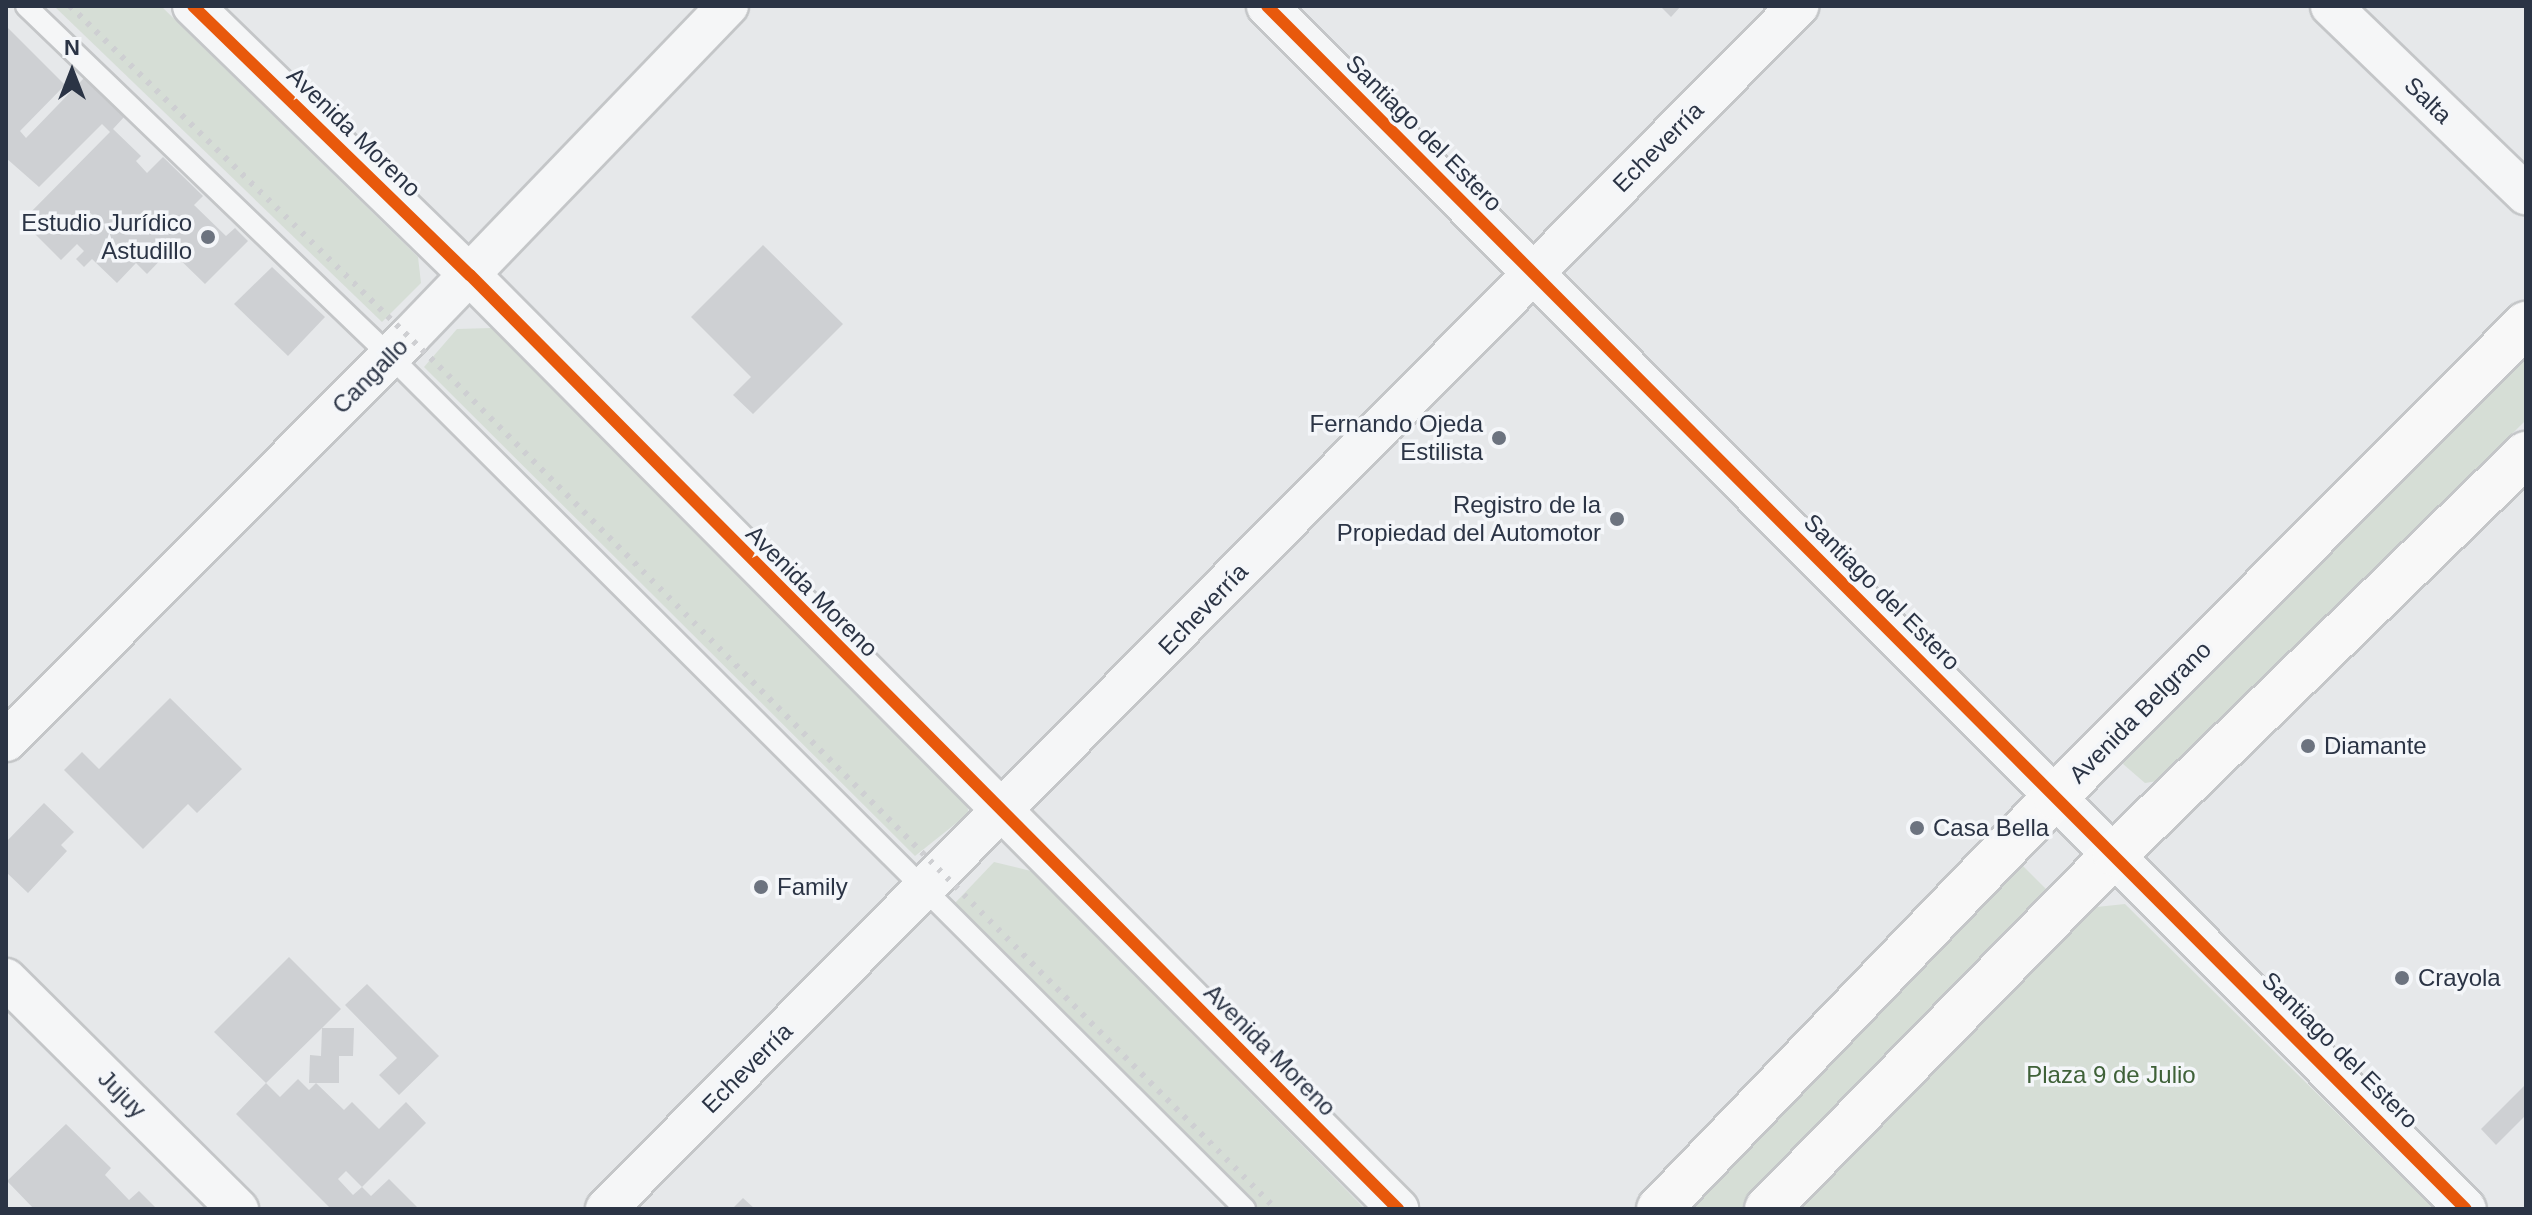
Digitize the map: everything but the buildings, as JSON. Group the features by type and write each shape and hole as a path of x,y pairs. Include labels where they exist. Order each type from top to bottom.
{"main road":[{"name":"Avenida Belgrano","path":"1659,1209 2055,797 2526,324"},
{"path":"1767,1209 2115,854 2526,454"}],"street":[{"name":"Avenida Moreno","path":"193,6 470,275 1000,814 1398,1209"},
{"name":"Cangallo","path":"6,741 470,275 728,6"},
{"name":"Santiago del Estero","path":"1267,6 2466,1209"},
{"name":"Echeverría","path":"606,1209 1798,6"},
{"name":"Salta","path":"2331,6 2526,194"},
{"name":"Jujuy","path":"6,979 238,1209"}],"lane":[{"path":"26,6 390,356 1245,1209"}],"green space":[{"path":"54,6 161,6 418,257 421,283 382,322"},
{"path":"491,328 966,803 969,813 915,856 424,367 457,329"},
{"path":"2526,352 2526,420 2164,780 2145,783 2123,764 2131,748"},
{"path":"994,862 1031,871 1365,1209 1257,1209 954,904"},
{"path":"2019,862 2051,894 1749,1209 1681,1209"},
{"name":"Plaza 9 de Julio","path":"2125,904 2434,1209 1796,1209 2087,908"}],"railway":[{"path":"70,6 448,375 1276,1209"}],"cycle path":[{"path":"193,6 470,275 1398,1209"},
{"path":"1267,6 2466,1209"}],"place":[{"name":"Estudio Jurídico Astudillo","path":"208,237"},
{"name":"Fernando Ojeda Estilista","path":"1499,438"},
{"name":"Registro de la Propiedad del Automotor","path":"1617,519"},
{"name":"Diamante","path":"2308,746"},
{"name":"Casa Bella","path":"1917,828"},
{"name":"Family","path":"761,887"},
{"name":"Crayola","path":"2402,978"}]}
